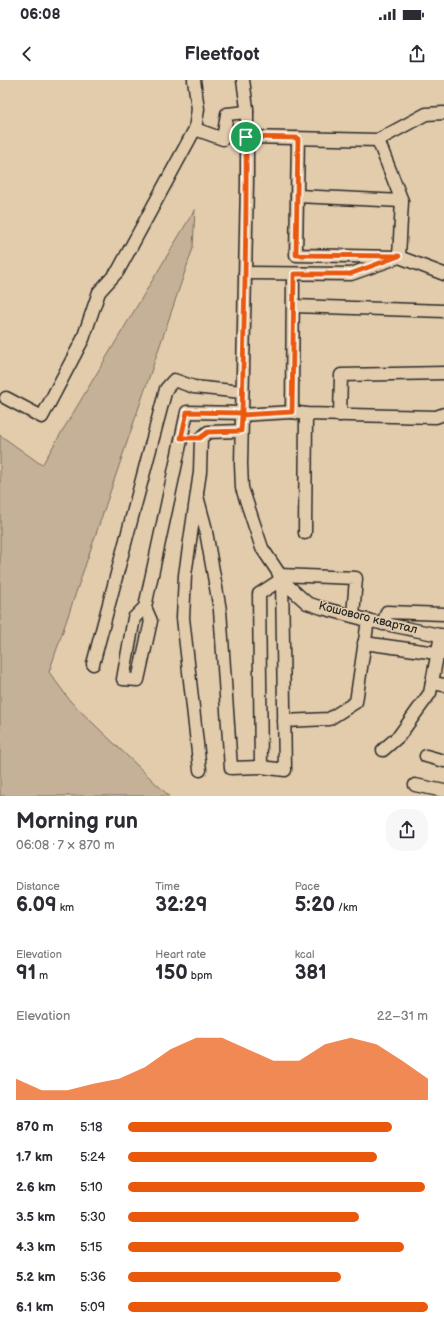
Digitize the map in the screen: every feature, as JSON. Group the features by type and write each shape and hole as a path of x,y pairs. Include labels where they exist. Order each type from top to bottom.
{"street":[{"path":"6,398 42,417 83,339 99,292 118,271 195,129 198,109 194,80"},
{"name":"Кошового квартал","path":"244,80 247,112 241,464 242,488 262,548 286,584 307,603 383,624 442,636"},
{"path":"195,129 223,139 227,114 247,112"},
{"path":"246,137 378,140 426,114 444,113"},
{"path":"298,138 296,255 399,256 444,274"},
{"path":"378,140 402,201 399,256"},
{"path":"297,196 402,201"},
{"path":"245,273 350,274 399,256"},
{"path":"292,412 294,274"},
{"path":"294,306 444,310"},
{"path":"340,415 341,375 444,373"},
{"path":"92,664 166,389 174,380 194,387 242,392"},
{"path":"145,607 151,621 138,680 123,679 134,618 145,607 187,412 242,414 292,412 306,414 436,417 444,414"},
{"path":"305,533 306,414"},
{"path":"181,438 200,438 208,432 241,431"},
{"path":"200,438 200,472 185,575 183,618 200,770"},
{"path":"197,496 205,526 220,610 231,768 260,767 285,770 281,577"},
{"path":"260,767 259,594 281,577 356,578 353,616"},
{"path":"383,624 387,612 444,614"},
{"path":"284,721 329,719 356,702 368,620"},
{"path":"383,750 399,736 430,693 441,653 442,636"},
{"path":"364,643 441,653"},
{"path":"432,683 444,685"},
{"path":"426,756 444,761"},
{"path":"415,785 444,791"}],"shaded area":[{"path":"195,209 193,248 49,672 71,702 169,796 0,796 0,435 42,465"}],"route":[{"path":"246,137 247,184 242,415 241,431 208,432 200,438 181,438 187,412 242,413 242,415 292,412 294,274 350,274 399,256 296,255 298,138 246,137"}]}
